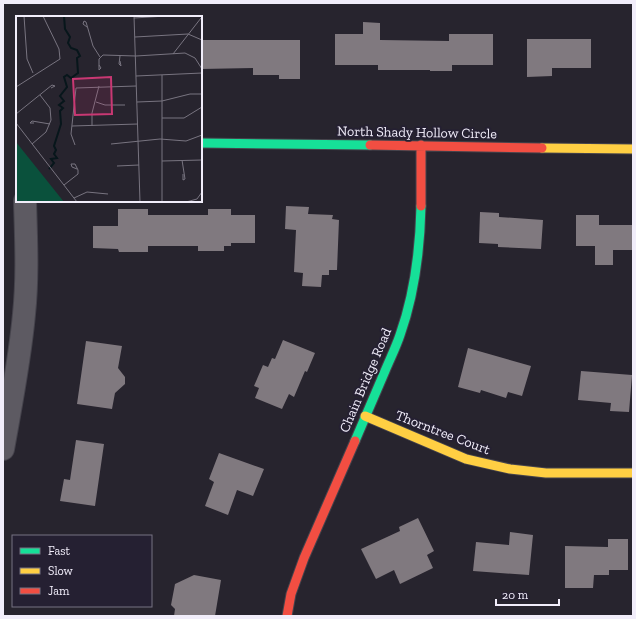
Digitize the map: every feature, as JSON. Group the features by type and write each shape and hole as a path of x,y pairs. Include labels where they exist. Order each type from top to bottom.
{"street":[{"name":"North Shady Hollow Circle","path":"202,143 633,149"},
{"name":"Chain Bridge Road","path":"287,616 291,594 304,558 400,336 408,311 419,249 421,146"},
{"path":"3,449 18,360 24,313 26,268 25,202"},
{"name":"Thorntree Court","path":"365,416 466,459 510,469 546,472 633,473"}],"building":[{"path":"363,22 380,23 380,40 449,41 449,34 493,34 493,65 452,65 452,71 430,71 378,70 378,65 335,65 335,34 363,34"},
{"path":"527,39 591,39 591,68 552,68 552,76 527,77"},
{"path":"202,40 300,40 300,79 279,79 279,75 253,75 253,68 202,69"},
{"path":"286,206 309,207 308,214 333,215 332,219 339,220 337,270 329,270 329,275 322,275 321,287 302,286 303,273 294,272 296,230 285,229"},
{"path":"118,209 148,209 148,215 208,215 208,209 231,209 231,215 255,215 255,243 231,243 231,246 224,246 224,251 198,251 198,246 148,246 148,252 119,252 118,249 93,248 93,226 118,226"},
{"path":"480,212 499,213 499,217 543,220 541,249 498,247 498,244 479,243"},
{"path":"576,215 599,215 599,225 633,225 633,250 613,250 613,265 595,265 595,246 576,246"},
{"path":"283,340 315,353 307,372 305,371 294,397 289,394 282,409 255,398 259,388 254,386 263,365 268,367 272,358 275,359"},
{"path":"86,341 122,346 118,368 125,377 125,384 115,393 112,409 77,404"},
{"path":"468,348 531,366 522,396 508,392 506,398 481,390 480,393 458,387"},
{"path":"581,371 632,375 629,412 610,411 611,403 578,400"},
{"path":"76,440 104,444 95,506 60,501 64,479 70,480"},
{"path":"219,453 264,469 253,496 237,490 228,515 205,506 214,482 209,479"},
{"path":"418,518 434,551 427,555 433,568 400,584 394,570 376,579 361,549 400,531 399,527"},
{"path":"510,532 533,535 529,575 473,571 476,542 509,545"},
{"path":"608,539 628,539 628,570 609,570 609,575 594,575 593,588 565,588 565,546 608,547"},
{"path":"194,575 221,580 215,616 174,616 175,609 171,605 175,584"}],"traffic: fast":[{"path":"202,143 370,145"},
{"path":"355,441 397,344 405,319 416,271 421,206"}],"traffic: slow":[{"path":"542,148 633,149"},
{"path":"365,416 466,459 510,469 546,473 633,473"}],"traffic: jam":[{"path":"370,145 542,148"},
{"path":"421,145 421,206"},
{"path":"287,616 291,594 304,558 355,441"}]}
